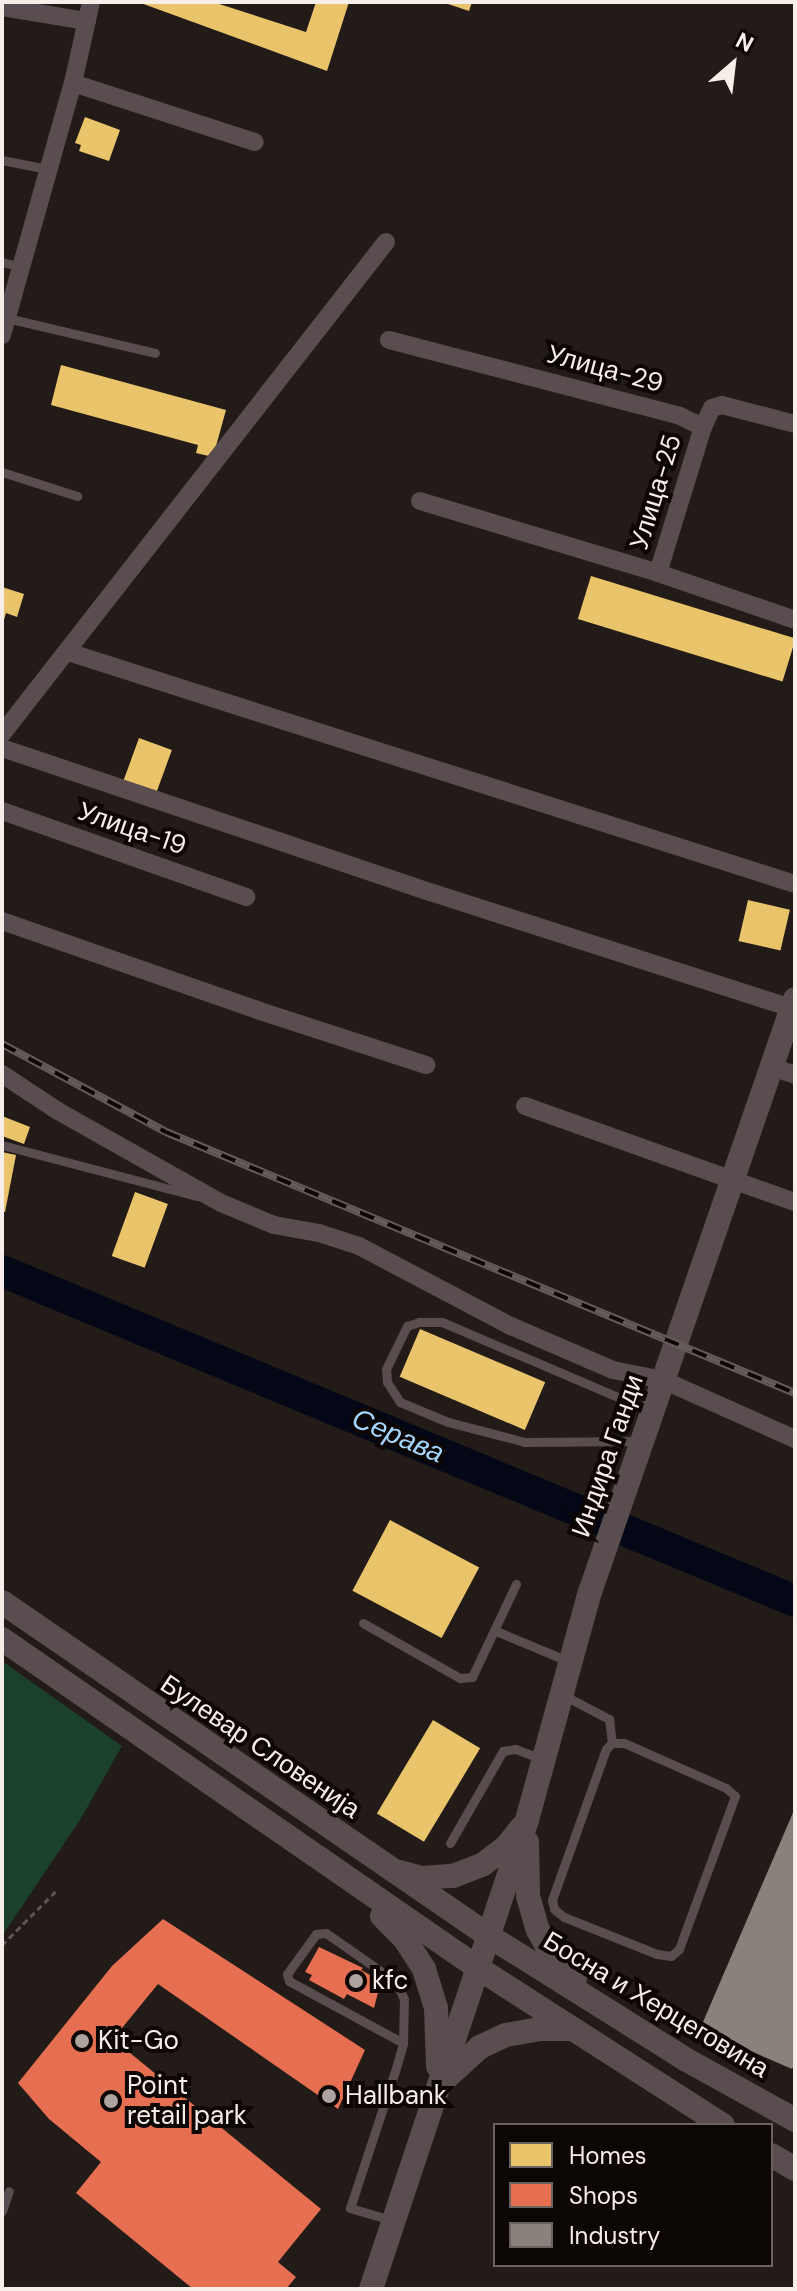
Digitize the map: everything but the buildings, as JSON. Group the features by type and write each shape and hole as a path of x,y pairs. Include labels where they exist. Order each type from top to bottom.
{"street":[{"path":"2,7 89,11 73,83 22,267 5,316"},
{"path":"73,83 255,142"},
{"path":"2,734 386,242"},
{"name":"Улица-29","path":"389,340 680,416 703,427"},
{"path":"703,427 712,408 722,405 795,424"},
{"name":"Улица-25","path":"658,573 703,427"},
{"path":"420,501 658,573 795,620"},
{"path":"68,652 795,884"},
{"path":"2,748 430,892 794,1004"},
{"name":"Улица-19","path":"2,811 246,897"},
{"path":"2,921 426,1065"},
{"name":"Индира Ганди","path":"371,2289 527,1820 605,1549 731,1177 794,1004"},
{"path":"772,1067 795,1075"},
{"path":"2,1074 58,1111 221,1203 274,1225 319,1233 359,1246 511,1326 613,1370 663,1380 795,1439"},
{"path":"525,1106 795,1202"},
{"name":"Булевар Словенија","path":"2,1602 489,1936"},
{"path":"2,1639 478,1968 720,2123"},
{"path":"390,1869 421,1878 453,1876 482,1865 507,1846 527,1820"},
{"path":"527,1820 528,1896 544,1941 571,1976 629,2025"},
{"path":"344,1877 404,1938 424,1969 436,2008 438,2088"},
{"name":"Босна и Херцеговина","path":"489,1936 629,2025 794,2116"},
{"path":"438,2088 456,2065 480,2047 506,2035 539,2029 573,2029"},
{"path":"773,2156 795,2169"}],"lane":[{"path":"2,160 47,169"},
{"path":"2,262 22,267"},
{"path":"5,316 155,353"},
{"path":"2,472 77,496"},
{"path":"2,1145 221,1203"},
{"path":"642,1441 525,1442 448,1422 400,1402 387,1382 386,1369 407,1326 419,1322 442,1322 652,1412"},
{"path":"363,1623 460,1678 472,1677 479,1668 516,1584"},
{"path":"496,1631 571,1663"},
{"path":"562,1695 609,1719 612,1743"},
{"path":"612,1743 624,1743 726,1788 735,1796 685,1935 671,1956 643,1949 564,1917 554,1909 552,1900 606,1749 612,1743"},
{"path":"450,1843 503,1751 515,1749 544,1759"},
{"path":"394,2221 350,2208 384,2113 403,2043 404,1999 396,1982 326,1933 316,1934 287,1974 289,1981 403,2043"},
{"path":"2,2211 9,2191"}],"path":[{"path":"2,1945 56,1891"}],"green space":[{"path":"2,1661 122,1746 80,1820 2,1936"}],"waterway":[{"name":"Серава","path":"2,1271 795,1601"}],"railway":[{"path":"2,1044 166,1132 795,1393"}],"place":[{"name":"kfc","path":"356,1981"},
{"name":"Kit-Go","path":"82,2041"},
{"name":"Hallbank","path":"329,2096"},
{"name":"Point retail park","path":"111,2101"}]}
